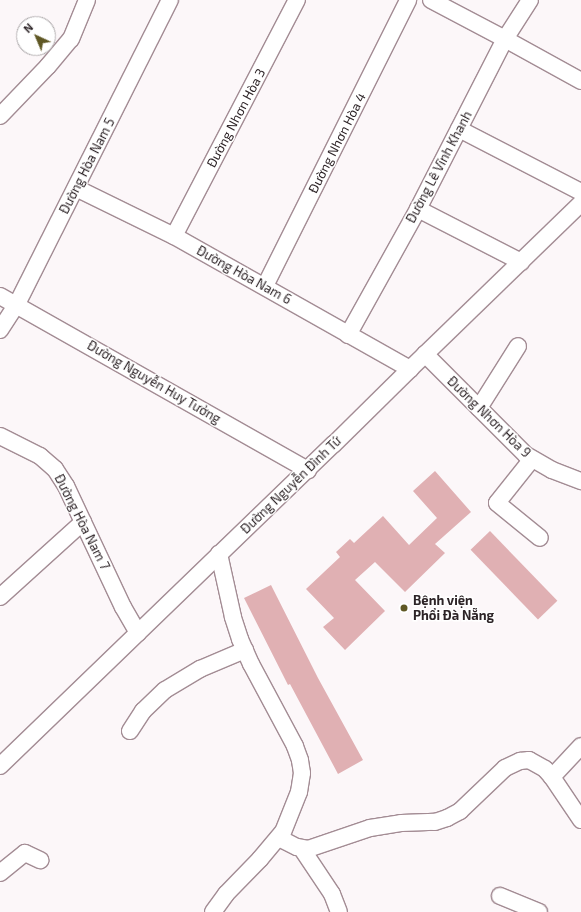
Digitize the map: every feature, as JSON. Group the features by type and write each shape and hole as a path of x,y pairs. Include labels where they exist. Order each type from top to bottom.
{"street":[{"path":"0,116 48,66 71,39 87,0"},
{"name":"Đường Hòa Nam 5","path":"0,330 17,304 170,0"},
{"name":"Đường Nhơn Hòa 3","path":"174,236 297,0"},
{"name":"Đường Nhơn Hòa 4","path":"265,286 408,0"},
{"path":"431,0 581,81"},
{"name":"Đường Lê Vĩnh Khanh","path":"348,335 418,209 505,39 530,0"},
{"path":"460,129 581,192"},
{"name":"Đường Hòa Nam 6","path":"76,188 174,236 410,369"},
{"name":"Đường Nguyễn Đình Tứ","path":"0,766 308,470 425,354 581,204"},
{"path":"418,209 521,262"},
{"name":"Đường Nguyễn Huy Tưởng","path":"0,296 17,304 308,470"},
{"path":"479,408 518,346"},
{"name":"Đường Nhơn Hòa 9","path":"425,354 526,456 552,470 581,481"},
{"name":"Đường Hòa Nam 7","path":"0,436 40,456 55,469 66,486 123,607 138,633"},
{"path":"532,459 497,503 540,538"},
{"path":"0,597 83,522"},
{"path":"213,912 226,894 279,838 286,826 302,783 300,760 245,650 233,617 219,554"},
{"path":"130,731 144,711 165,690 200,669 245,650"},
{"path":"552,777 581,746"},
{"path":"279,838 302,849 308,849 370,828 401,823 435,822 460,811 505,768 520,761 529,760 537,763 552,777 581,820"},
{"path":"302,849 332,894 339,912"},
{"path":"0,873 25,853 40,860"},
{"path":"500,896 539,912"}],"building":[{"path":"435,471 471,512 435,544 445,553 405,592 375,562 355,580 385,611 345,650 323,627 334,618 306,589 340,557 336,552 350,539 354,543 383,516 409,545 437,518 413,491"},
{"path":"490,531 557,601 538,620 471,550"},
{"path":"271,585 318,678 363,760 338,774 290,684 288,685 244,598"}],"place":[{"name":"Bệnh viện Phổi Đà Nẵng","path":"404,608"}]}
